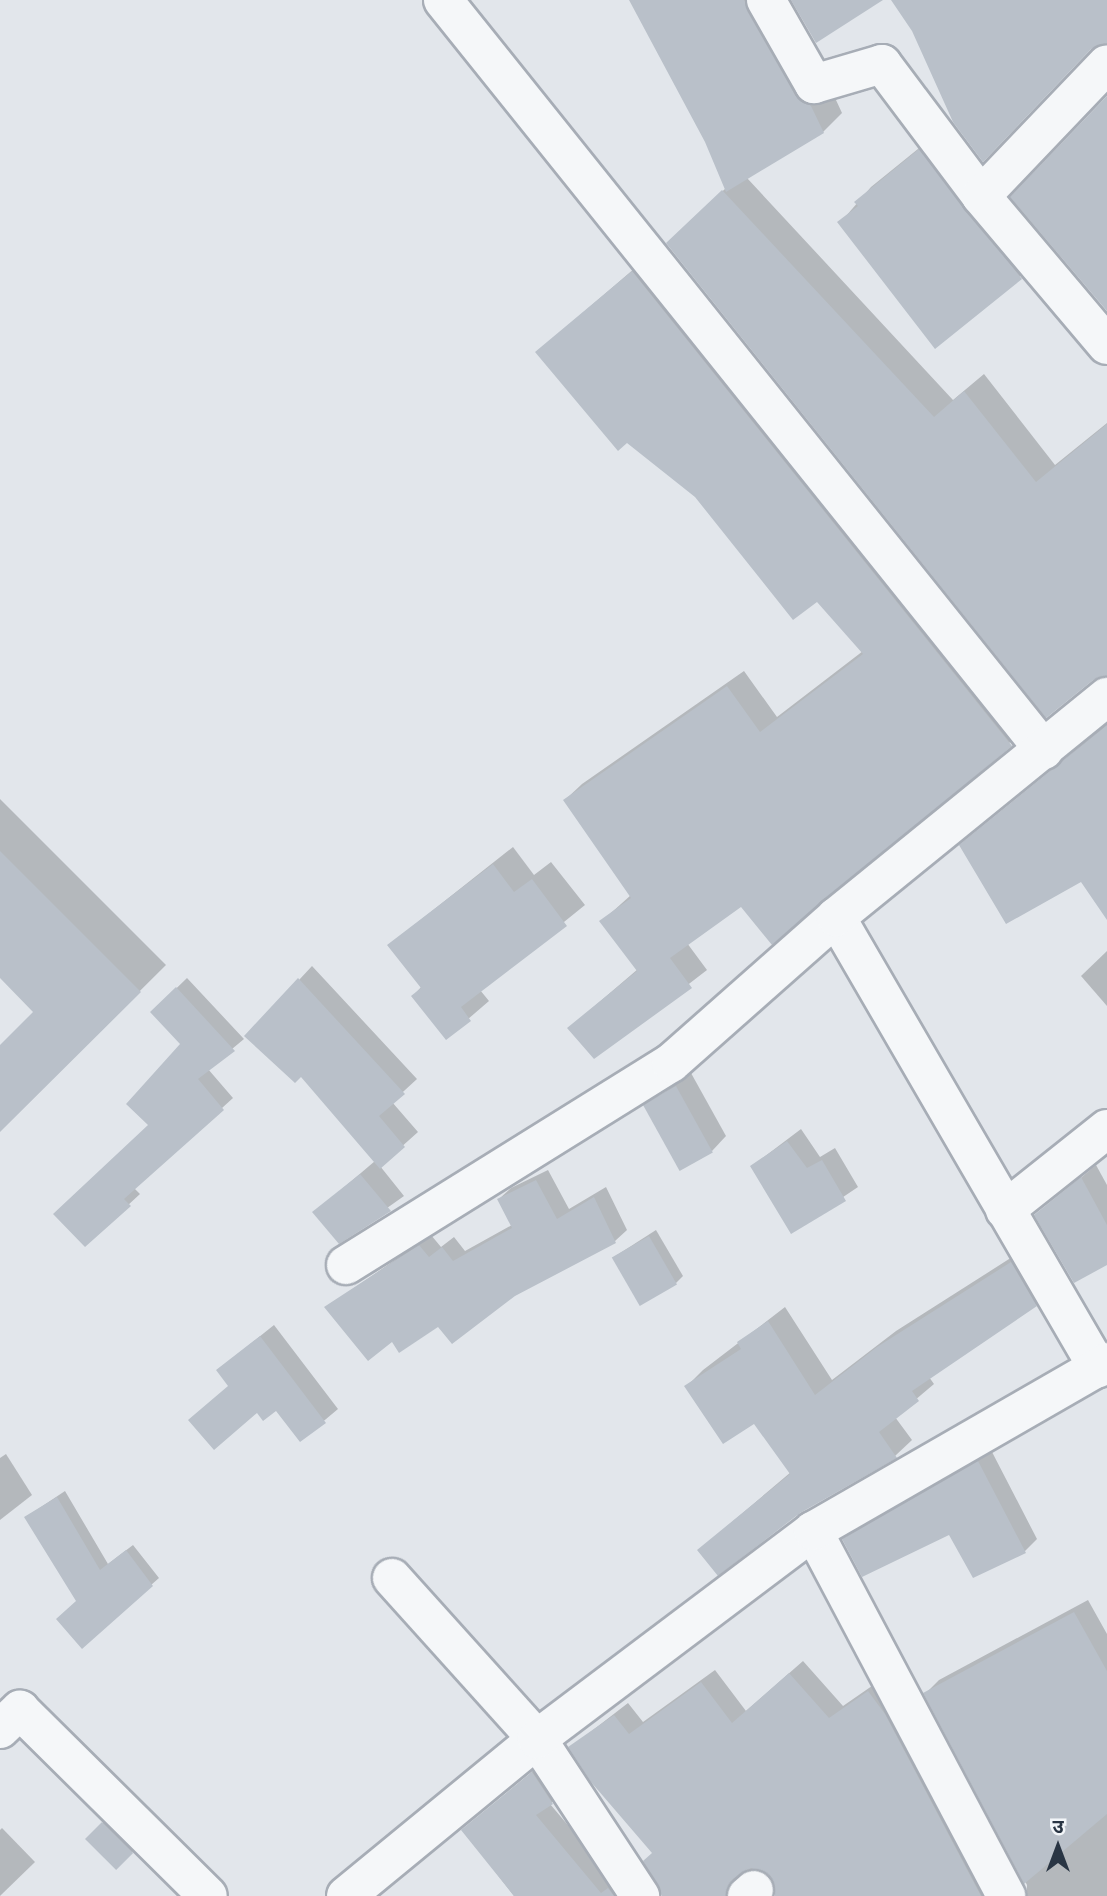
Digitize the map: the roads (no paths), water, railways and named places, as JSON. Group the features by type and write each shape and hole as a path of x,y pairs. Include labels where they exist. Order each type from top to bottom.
{"street":[{"path":"443,0 1044,750"},
{"path":"766,0 814,84 882,64 981,196 1107,345"},
{"path":"981,196 1107,64"},
{"path":"346,1265 671,1063 835,918 1107,697"},
{"path":"346,1896 537,1739 813,1531 1102,1365 1005,1210 835,918"},
{"path":"1005,1210 1107,1129"},
{"path":"813,1531 1006,1896"},
{"path":"392,1577 537,1739 640,1896"},
{"path":"0,1729 20,1710 208,1896"}]}
